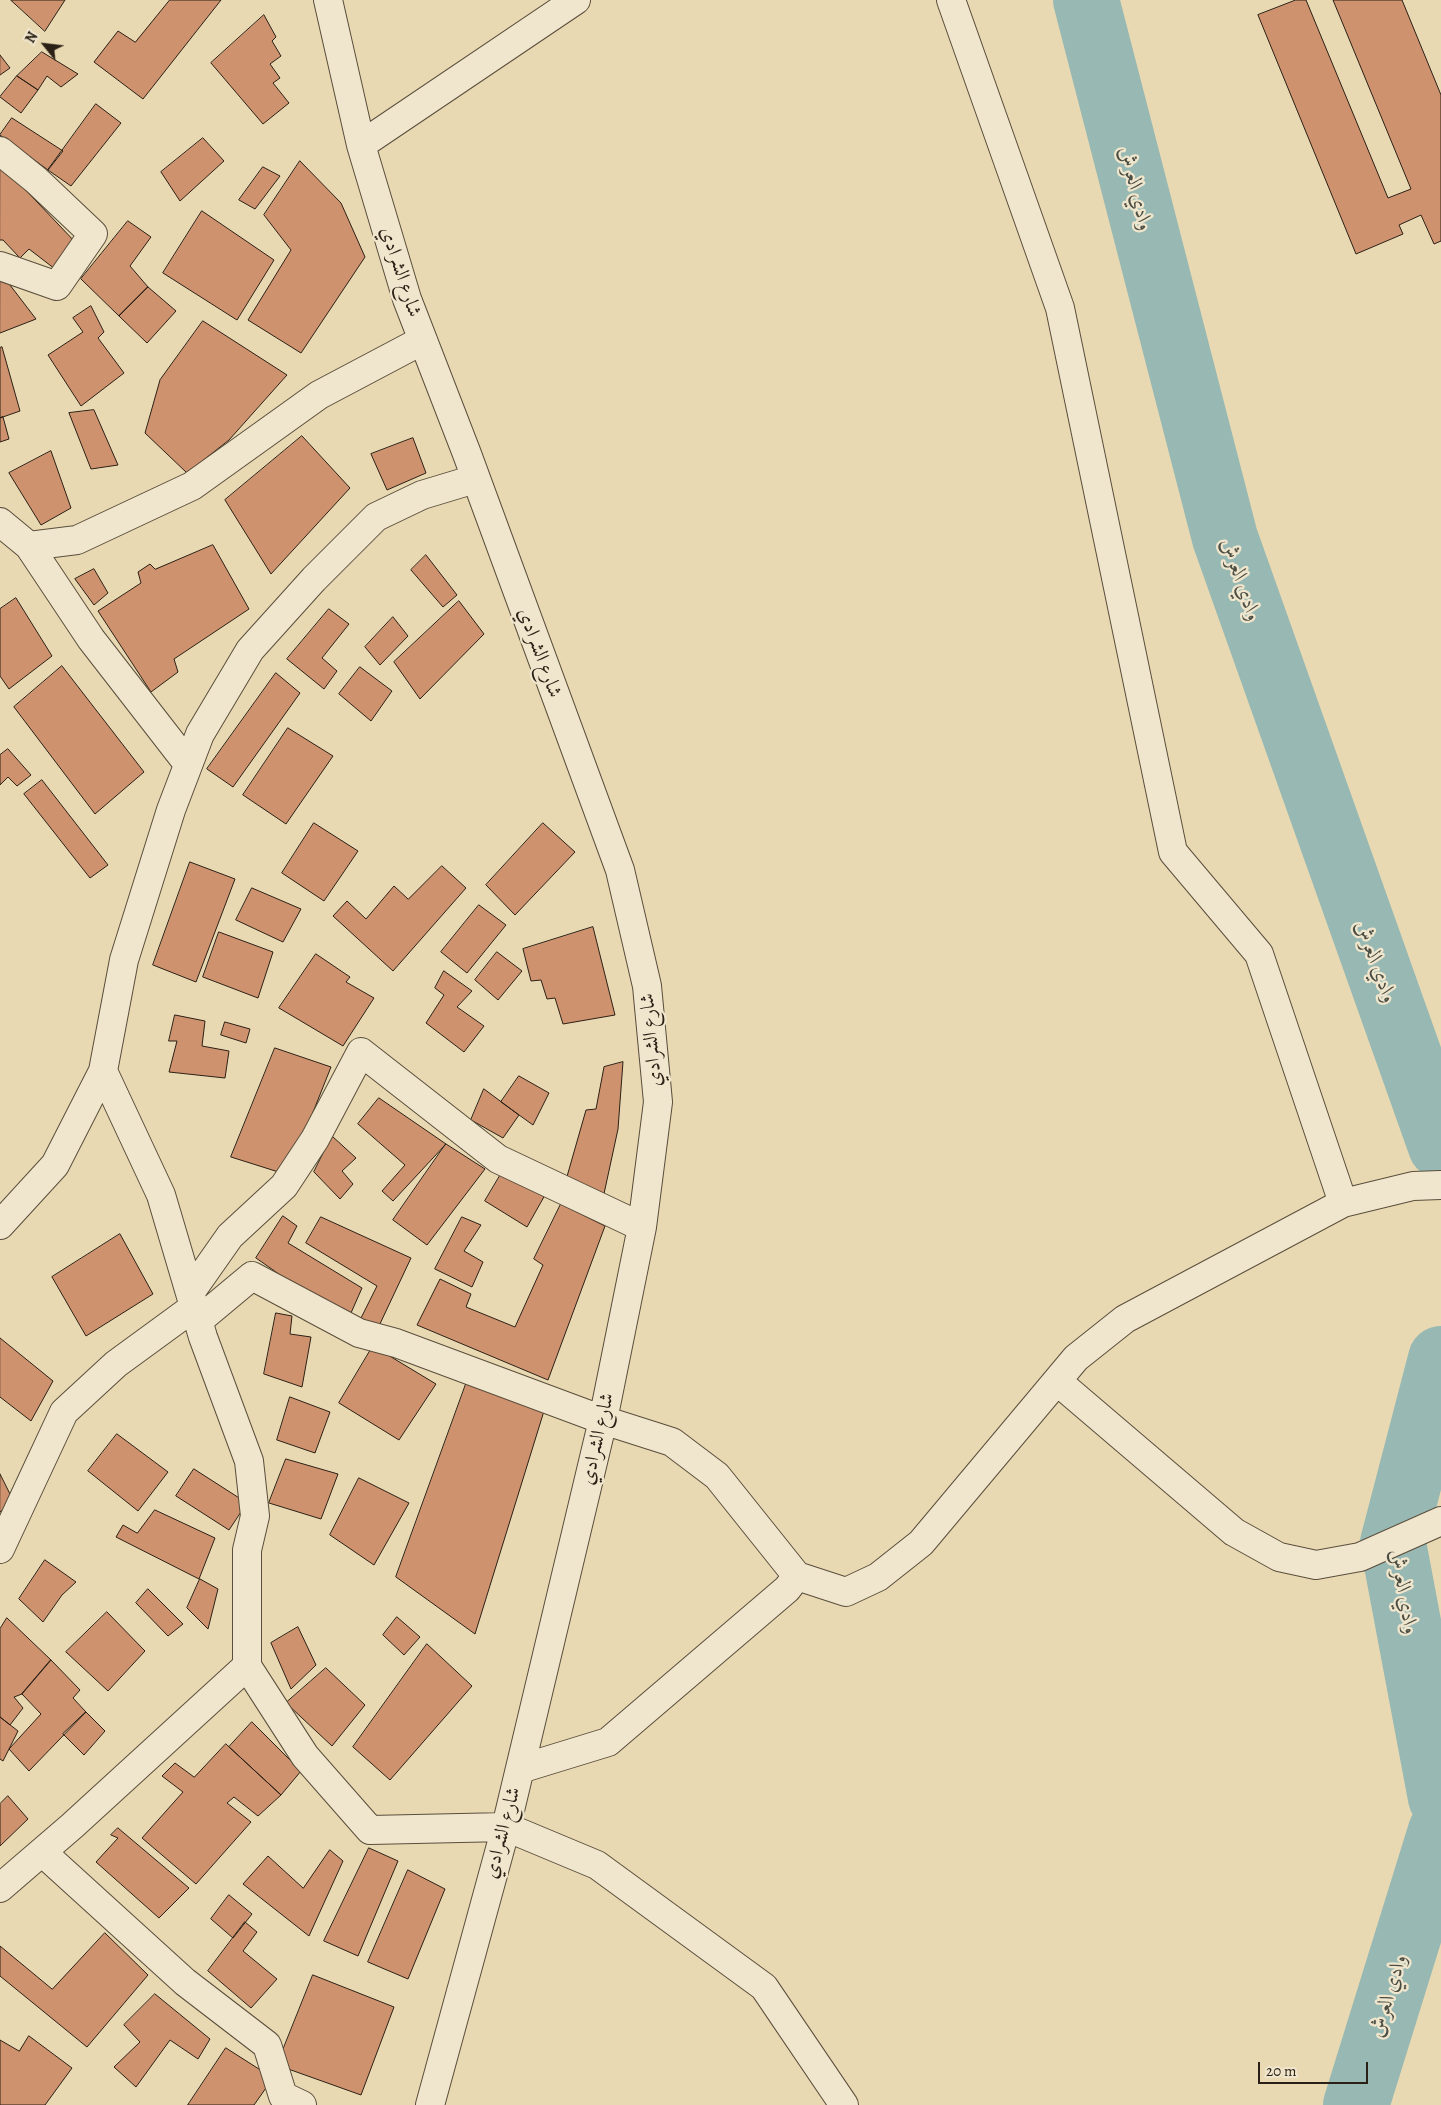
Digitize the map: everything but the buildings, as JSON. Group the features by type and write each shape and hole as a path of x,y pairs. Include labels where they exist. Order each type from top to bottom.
{"street":[{"name":"شارع الشرادي","path":"328,0 361,145 407,299 468,454 475,478 620,870 647,986 658,1102 642,1227 603,1420 506,1827 430,2105"},
{"path":"361,145 576,0"},
{"path":"951,0 1060,308 1173,852 1259,954 1343,1203"},
{"path":"0,151 36,180 93,234 57,286 0,266"},
{"path":"29,546 76,540 192,486 319,395 423,340"},
{"path":"0,1225 55,1165 103,1072 124,960 171,810 200,734 250,650 314,579 376,517 422,495 475,478"},
{"path":"0,522 29,546 91,639 188,764"},
{"path":"194,1307 230,1236 284,1186 314,1139 361,1052 498,1159 642,1227"},
{"path":"103,1072 161,1195 194,1307 249,1462 255,1516 247,1550 247,1666 305,1756 370,1830 506,1827 597,1865 764,1987 844,2105"},
{"path":"0,1549 64,1412 116,1364 194,1307 252,1276 359,1333 396,1343 603,1420 672,1442 717,1476 798,1576 846,1592 878,1577 920,1543 1076,1358 1125,1319 1343,1203 1413,1186 1441,1185"},
{"path":"1057,1381 1234,1532 1279,1557 1316,1565 1360,1557 1441,1521"},
{"path":"520,1769 608,1742 787,1588 798,1576"},
{"path":"0,1888 247,1666"},
{"path":"42,1852 184,1982 267,2046 282,2096 302,2105"}],"waterway":[{"name":"وادي العرش","path":"1086,0 1225,538 1441,1146"},
{"name":"وادي العرش","path":"1441,1359 1393,1543 1441,1798"},
{"name":"وادي العرش","path":"1356,2105 1441,1831"}]}
